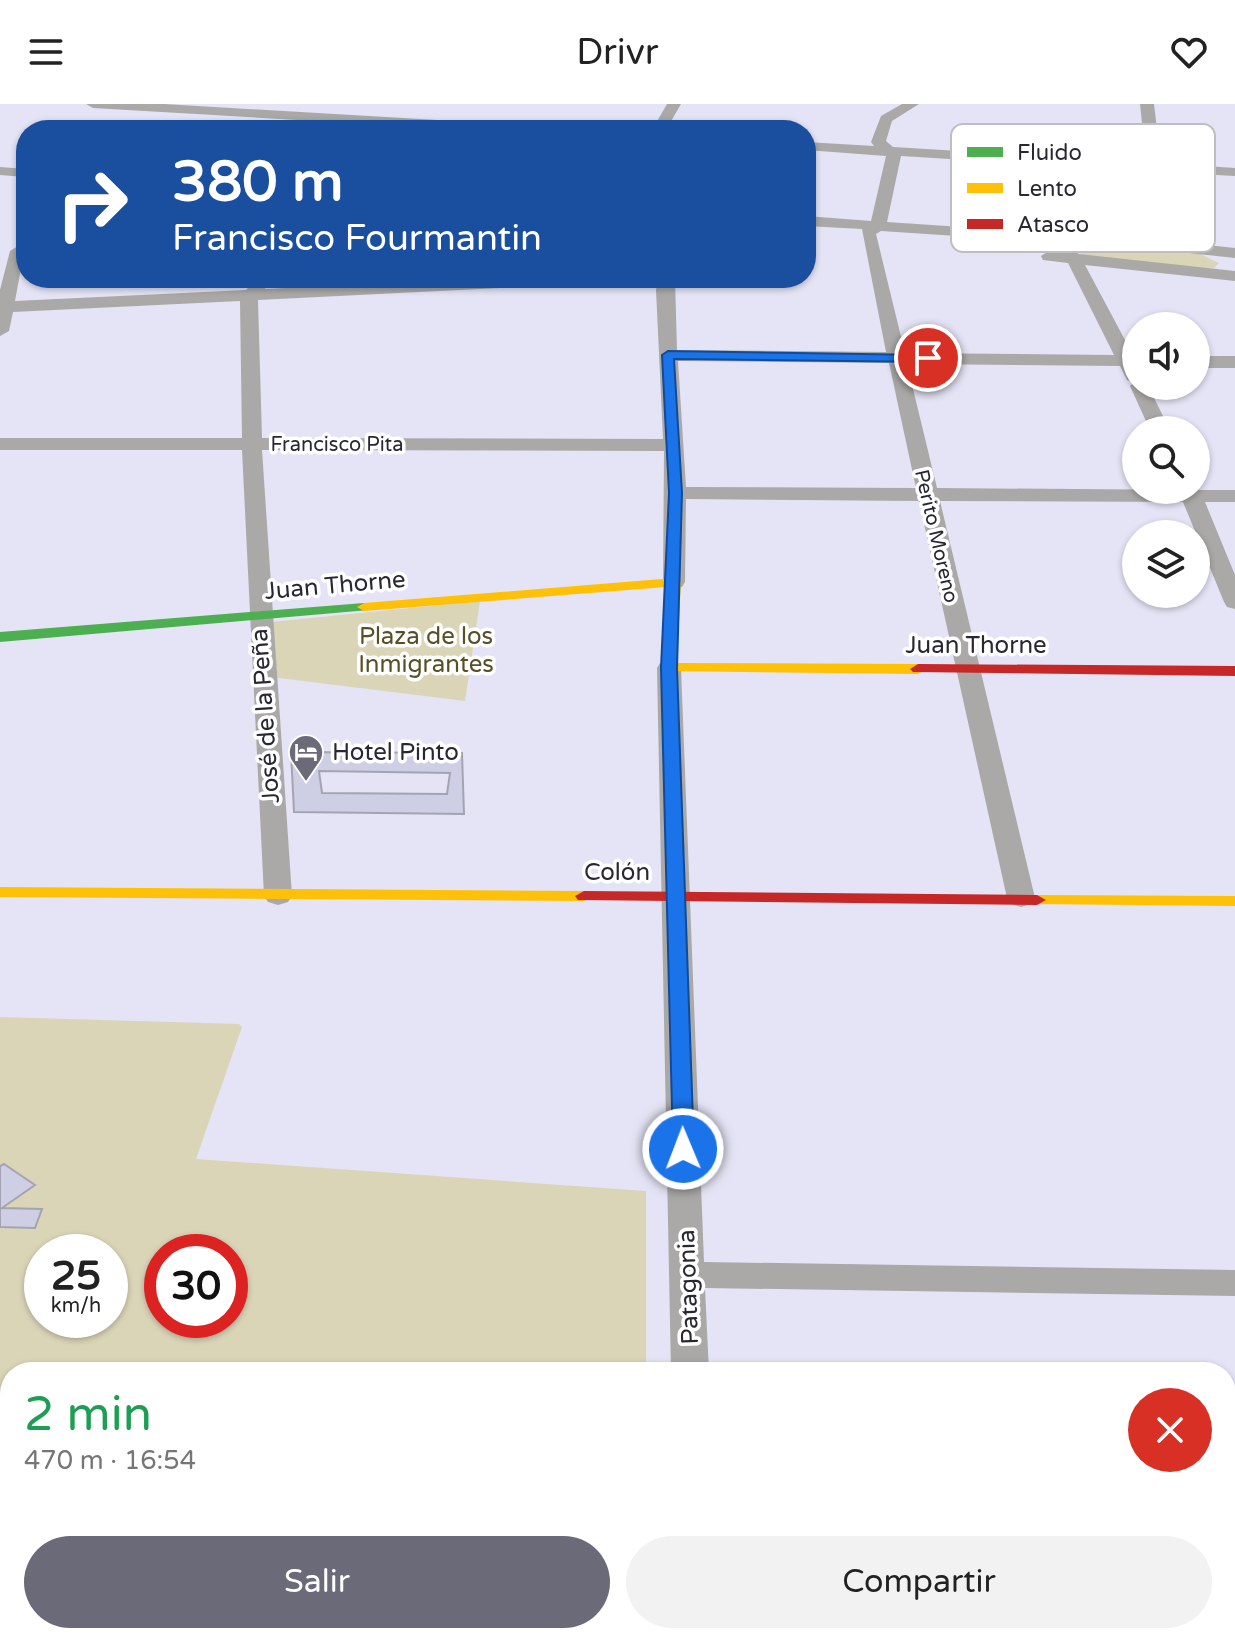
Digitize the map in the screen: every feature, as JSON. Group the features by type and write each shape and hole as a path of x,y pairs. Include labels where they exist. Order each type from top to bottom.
{"street":[{"path":"93,104 188,107 336,120"},
{"path":"410,120 425,104"},
{"path":"878,226 894,155 878,142 886,119 912,104"},
{"path":"1147,104 1149,124"},
{"path":"173,120 188,107"},
{"path":"816,147 951,155"},
{"path":"1215,171 1235,172"},
{"path":"816,222 951,231"},
{"name":"Perito Moreno","path":"878,226 868,232 1021,898"},
{"path":"1012,252 1233,273"},
{"path":"1067,252 1122,345"},
{"path":"1215,252 1235,254"},
{"path":"0,331 16,256"},
{"path":"249,297 257,288"},
{"path":"3,307 417,288"},
{"name":"Patagonia","path":"666,288 676,493 669,668 690,1362"},
{"name":"José de la Peña","path":"249,297 249,444 257,615 278,896"},
{"path":"668,355 1122,361"},
{"path":"1210,362 1235,362"},
{"name":"Francisco Pita","path":"0,444 673,445"},
{"path":"676,493 1122,493"},
{"path":"1210,494 1235,496"},
{"path":"1195,504 1235,602"},
{"name":"Juan Thorne","path":"0,637 674,582"},
{"name":"Juan Thorne","path":"669,668 1235,671"},
{"name":"Colón","path":"0,892 1235,901"},
{"path":"687,1275 1235,1283"}],"green space":[{"path":"1077,252 1186,252 1198,253 1219,263 1214,268 1203,269 1088,257"},
{"name":"Plaza de los Inmigrantes","path":"480,601 465,701 271,677 271,622"},
{"path":"0,1017 239,1024 242,1027 196,1159 646,1191 646,1362 0,1362"}],"building":[{"name":"Hotel Pinto","path":"291,752 462,753 464,814 294,812","holes":["319,771 450,773 447,794 322,793"]},
{"path":"4,1164 35,1185 2,1208 42,1209 35,1228 0,1227 0,1166"}],"traffic: fast":[{"path":"0,637 364,607"}],"traffic: slow":[{"path":"364,607 674,582 669,668 918,669"},
{"path":"0,892 584,896"},
{"path":"1037,900 1235,901"}],"traffic: jam":[{"path":"918,669 1235,671"},
{"path":"584,896 1037,900"}],"place":[{"name":"Hotel Pinto","path":"306,783"}],"route":[{"path":"683,1149 669,668 676,493 668,355 928,358"}]}
